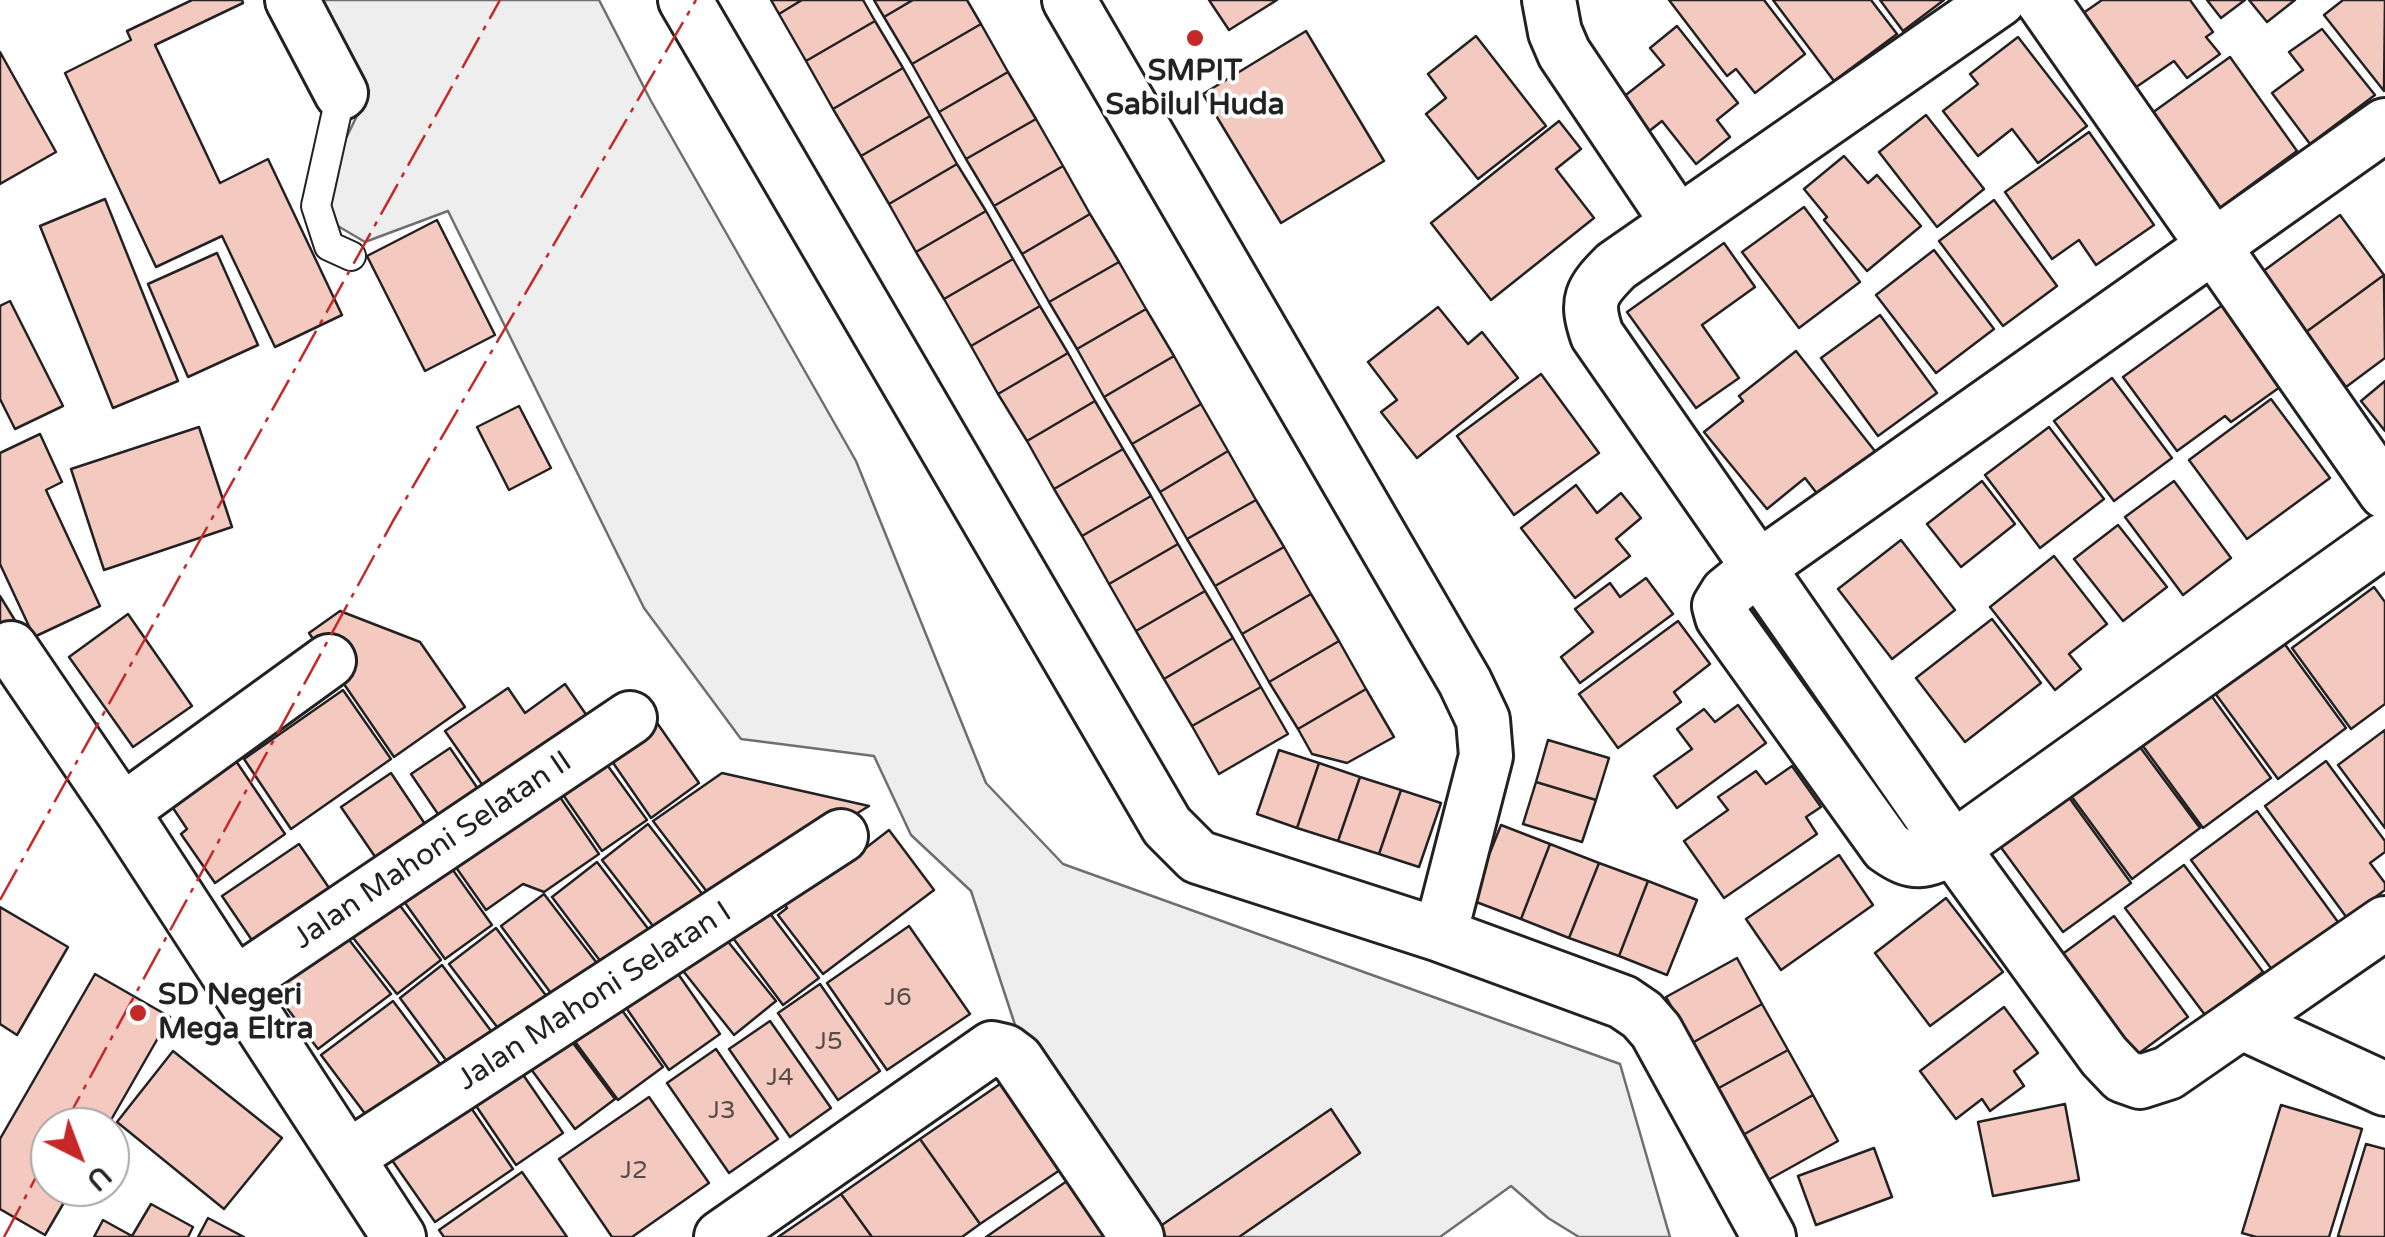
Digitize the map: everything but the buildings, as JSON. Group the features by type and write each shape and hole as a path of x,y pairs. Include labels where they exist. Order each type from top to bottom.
{"street":[{"path":"292,0 341,93"},
{"path":"685,0 1167,826 1198,857 1440,935 1623,1002 1656,1031 1769,1237"},
{"path":"1069,0 1484,720 1486,756 1440,935"},
{"path":"1549,0 1554,32 1564,53 1678,223"},
{"path":"1999,0 1616,266 1596,287 1589,311 1597,335 2076,1021 2123,1076 2140,1082 2168,1073 2385,923"},
{"path":"2042,0 2385,492"},
{"path":"2385,125 1760,568 1727,592 1720,606 1722,617 1887,847 1905,860 1926,862 1954,848 2385,540"},
{"path":"11,648 400,1237"},
{"path":"122,811 329,661"},
{"name":"Jalan Mahoni Selatan II","path":"235,984 630,718"},
{"path":"1824,760 1870,726"},
{"name":"Jalan Mahoni Selatan I","path":"348,1158 841,836"},
{"path":"2242,1024 2385,1090"},
{"path":"722,1237 992,1048 1017,1060 1137,1237"}],"lane":[{"path":"341,93 316,206 329,246 351,256"}],"shaded area":[{"path":"322,0 599,0 651,101 856,461 986,783 1063,864 1620,1064 1670,1237 1579,1237 1548,1218 1511,1186 1440,1237 1156,1237 1017,1031 971,891 911,835 874,756 741,739 644,608 448,211 365,242 331,222 331,169 369,91"}],"power":[{"path":"0,900 500,0"},
{"path":"74,1107 393,521 696,0"},
{"path":"4,1237 30,1188"}],"place":[{"name":"SMPIT Sabilul Huda","path":"1195,38"},
{"name":"SD Negeri Mega Eltra","path":"138,1013"}]}
